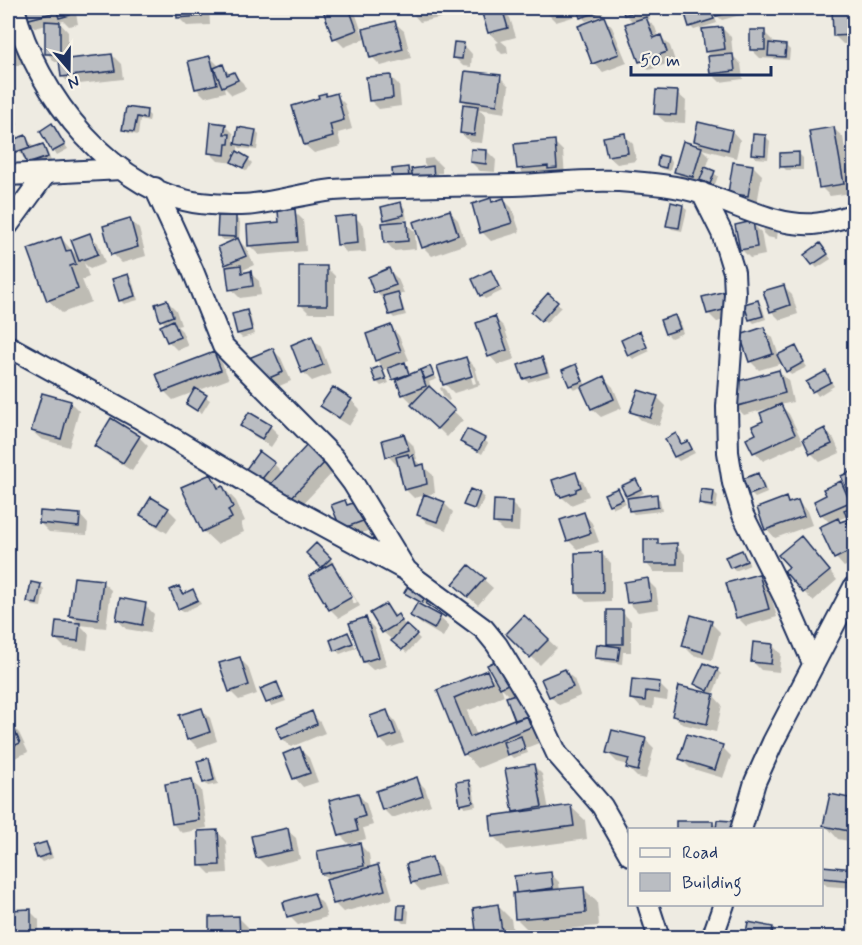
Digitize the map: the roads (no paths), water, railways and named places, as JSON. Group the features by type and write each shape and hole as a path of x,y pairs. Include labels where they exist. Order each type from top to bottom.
{"street":[{"path":"14,8 25,41 75,128 105,158 139,182 174,197 208,204 251,204 331,191 573,180 619,181 702,193 789,223 814,224 855,215"},
{"path":"8,176 121,169"},
{"path":"8,225 46,173"},
{"path":"155,188 194,271 223,346 334,458 353,483 406,570"},
{"path":"702,193 722,233 734,272 735,294 727,407 728,452 733,483 743,515 781,590 813,663"},
{"path":"8,346 139,418 282,503 406,570 484,629 497,645 537,711 557,754 602,806 628,852"},
{"path":"742,828 759,772 772,742 855,587"},
{"path":"649,906 659,938"},
{"path":"712,938 723,906"}]}
